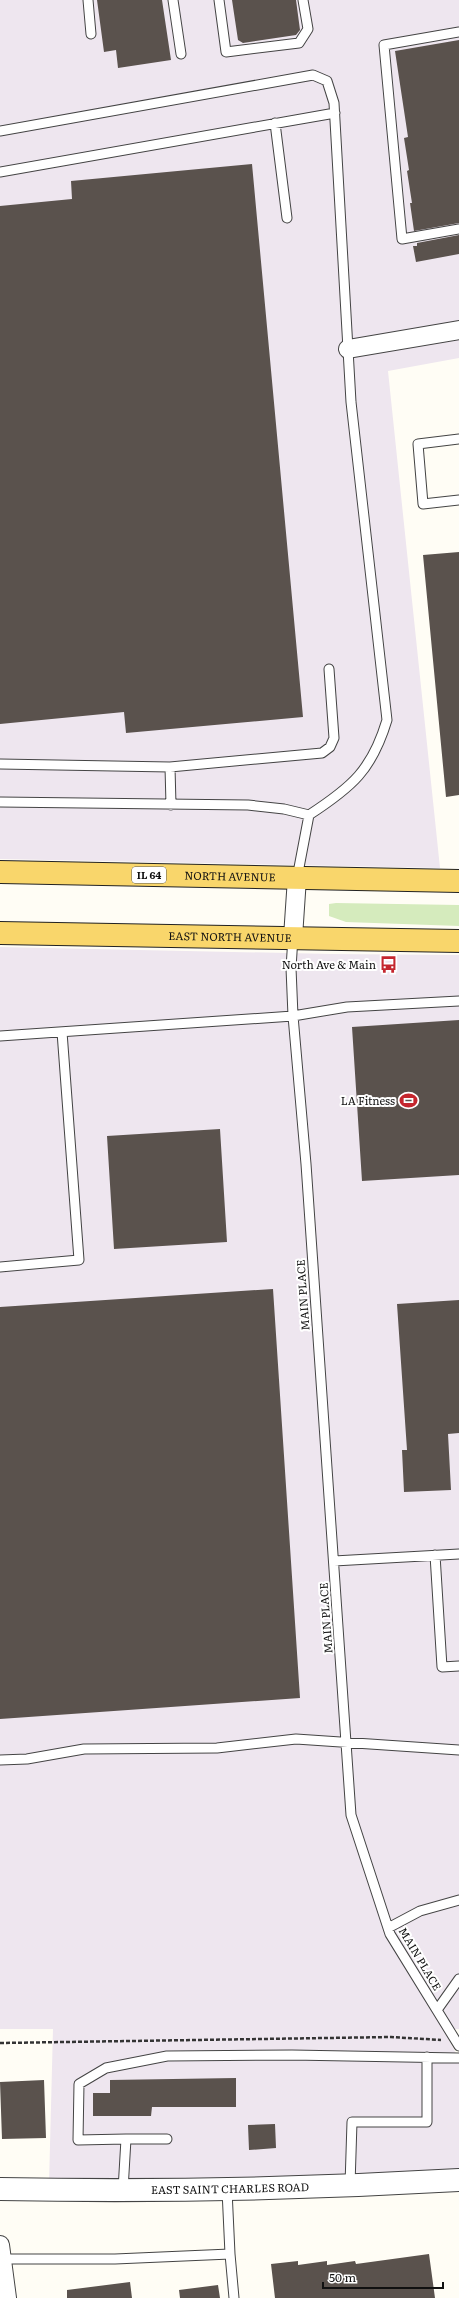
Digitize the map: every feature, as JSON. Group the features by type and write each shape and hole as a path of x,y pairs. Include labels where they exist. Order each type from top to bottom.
{"main road":[{"name":"NORTH AVENUE","path":"0,872 459,881"},
{"name":"EAST NORTH AVENUE","path":"0,933 459,941"}],"street":[{"path":"348,349 459,330"},
{"path":"293,937 297,878"},
{"name":"EAST SAINT CHARLES ROAD","path":"0,2190 227,2190 350,2187 459,2180"},
{"path":"1,2254 7,2298"}],"lane":[{"path":"88,0 91,34"},
{"path":"173,0 181,54"},
{"path":"219,0 226,52 299,43 308,29 303,0"},
{"path":"459,32 384,45 402,239 459,229"},
{"path":"0,131 313,75 327,81 335,112 351,402 387,720 380,745 365,769 342,794 310,815 297,878"},
{"path":"0,172 335,112"},
{"path":"275,123 287,218"},
{"path":"459,439 418,444 423,504 459,500"},
{"path":"0,764 170,767 322,753 330,747 334,738 329,669"},
{"path":"170,767 172,805"},
{"path":"0,802 248,805 284,809 310,815"},
{"name":"MAIN PLACE","path":"293,937 291,968 293,1016 306,1164 351,1815 388,1928 459,2046"},
{"path":"0,1036 293,1016 347,1007 459,1001"},
{"path":"0,1267 79,1260 62,1032"},
{"path":"334,1561 459,1554"},
{"path":"435,1555 442,1667 459,1666"},
{"path":"0,1760 27,1759 84,1749 217,1748 296,1739 459,1750"},
{"path":"388,1928 420,1911 459,1900"},
{"path":"437,2010 459,1979"},
{"path":"167,2139 78,2140 79,2084 106,2068 167,2056 459,2058"},
{"path":"350,2187 352,2122 427,2122 427,2057"},
{"path":"123,2191 126,2139"},
{"path":"227,2190 234,2298"},
{"path":"1,2254 115,2259 230,2254"}],"path":[{"path":"0,2043 391,2037 446,2041"}],"shaded area":[{"path":"0,0 459,0 459,358 388,371 440,868 0,859"},
{"path":"0,947 331,954 459,955 459,2029 443,2029 459,2059 459,2174 49,2184 53,2029 0,2029"}],"green space":[{"path":"329,904 459,905 459,926 346,922 329,916"}],"building":[{"path":"97,0 162,0 171,60 118,68 116,50 104,52"},
{"path":"232,0 296,0 300,30 296,35 243,43 238,40"},
{"path":"459,40 459,223 414,231 410,203 412,203 407,171 409,170 404,138 408,137 395,51"},
{"path":"252,164 303,717 126,733 124,712 0,724 0,206 72,199 71,181"},
{"path":"459,235 459,254 416,262 413,246 417,246 417,243"},
{"path":"459,552 459,795 446,797 423,555"},
{"name":"LA Fitness","path":"459,1020 459,1175 362,1181 352,1027"},
{"path":"220,1129 227,1242 114,1249 107,1136"},
{"path":"273,1289 300,1698 0,1719 0,1307"},
{"path":"459,1300 459,1433 448,1434 451,1490 404,1492 402,1450 407,1450 397,1304"},
{"path":"236,2078 236,2107 152,2107 151,2116 93,2116 93,2093 110,2093 110,2080"},
{"path":"44,2080 46,2138 2,2139 0,2082"},
{"path":"275,2124 276,2148 249,2150 248,2125"},
{"path":"429,2254 435,2298 275,2298 271,2264 298,2261 298,2265 327,2261 327,2265 355,2261 356,2264"},
{"path":"130,2282 132,2298 67,2298 67,2290"},
{"path":"218,2285 220,2298 180,2298 179,2290"}],"place":[{"name":"North Ave & Main","path":"389,965"},
{"name":"LA Fitness","path":"408,1101"}]}
